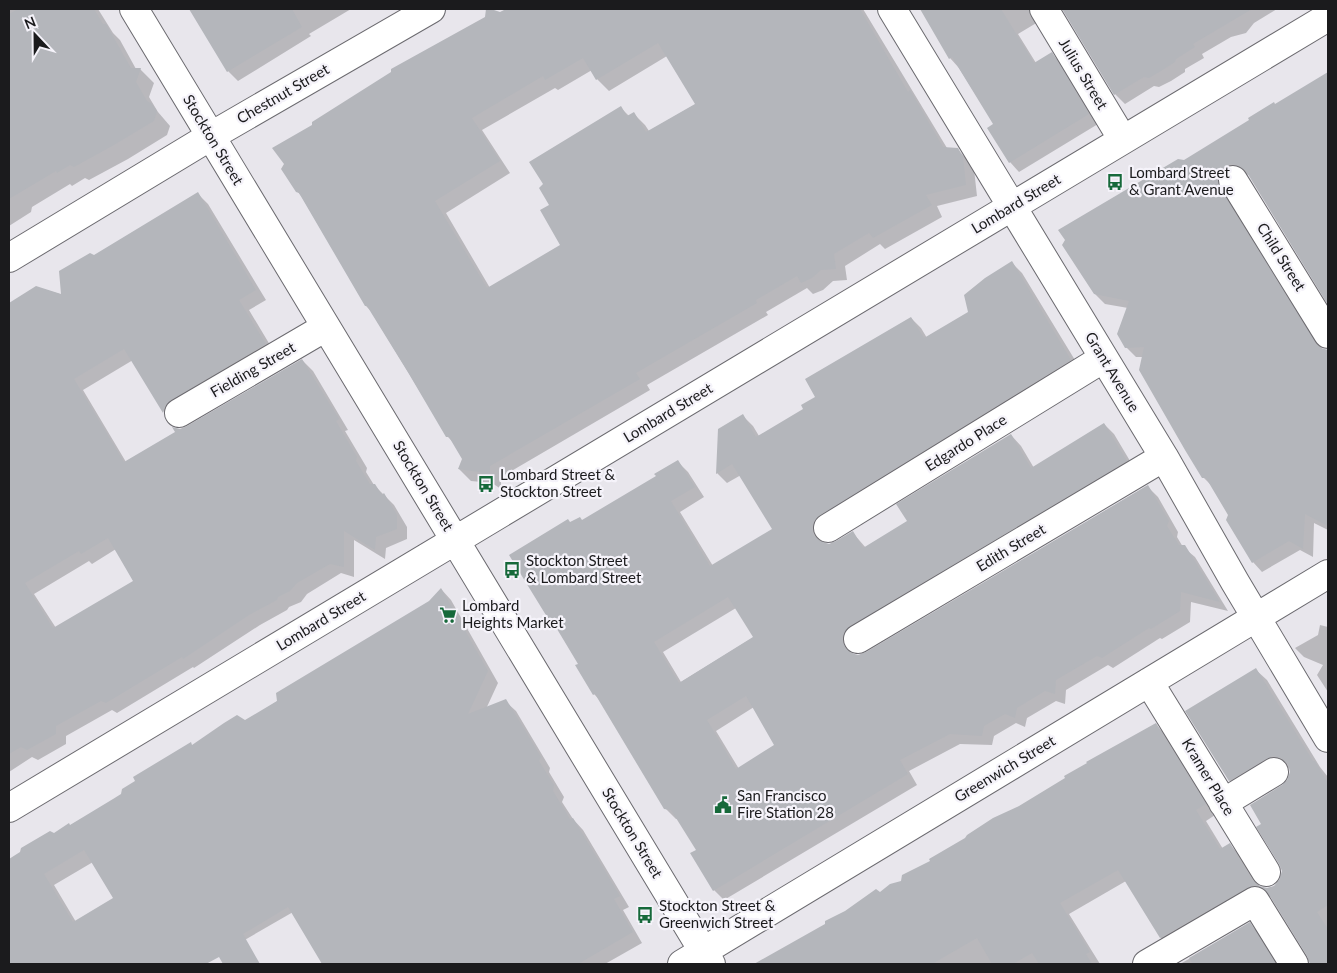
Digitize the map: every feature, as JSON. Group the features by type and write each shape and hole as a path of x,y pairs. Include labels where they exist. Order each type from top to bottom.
{"street":[{"name":"Stockton Street","path":"134,9 455,540 699,960"},
{"name":"Chestnut Street","path":"9,258 211,136 430,9"},
{"name":"Grant Avenue","path":"892,9 1011,208 1164,457 1256,618 1328,738"},
{"name":"Julius Street","path":"1044,9 1123,140"},
{"name":"Lombard Street","path":"9,808 1328,17"},
{"name":"Child Street","path":"1233,180 1328,334"},
{"name":"Fielding Street","path":"179,413 326,327"},
{"name":"Edgardo Place","path":"828,528 1104,358"},
{"name":"Edith Street","path":"858,640 1164,457"},
{"name":"Greenwich Street","path":"699,960 1149,682 1328,574"},
{"name":"Kramer Place","path":"1149,682 1266,872"},
{"path":"1224,803 1274,772"},
{"path":"1147,964 1254,901 1294,964"}],"building":[{"path":"18,9 94,9 103,24 106,24 131,68 141,68 136,82 147,101 157,111 154,121 114,145 74,167 70,165 57,173 56,171 9,199 9,14"},
{"path":"189,9 292,9 302,27 227,72"},
{"path":"486,9 500,12 506,9 860,9 908,92 910,90 943,147 958,148 963,157 966,185 926,195 932,205 873,238 869,233 834,254 836,269 821,270 812,278 801,283 797,276 756,300 757,303 636,373 640,379 490,466 490,478 479,472 458,469 462,459 449,437 446,437 367,306 365,306 299,193 296,192 281,169 284,164 272,148 312,125 312,122 391,72 391,69 485,17","holes":["658,43 695,104 646,132 634,112 627,116 621,106 529,162 543,184 539,188 549,205 540,210 560,245 487,288 435,201 500,161 472,118 543,76 545,80 583,58 596,80"]},
{"path":"920,9 1001,9 1034,63 1052,52 1089,114 1009,163 987,128 993,124 952,57 949,59"},
{"path":"1062,9 1252,9 1193,44 1195,47 1161,71 1149,78 1144,77 1114,95"},
{"path":"1328,72 1328,305 1246,171 1240,166 1232,164 1225,166 1217,180 1220,188 1315,342 1321,348 1328,350 1328,526 1305,514 1303,549 1289,541 1252,563 1226,520 1228,515 1206,478 1202,478 1139,370 1144,347 1125,348 1117,334 1129,301 1094,294 1062,245 1065,240 1058,230 1178,159 1184,160 1249,120 1248,118 1274,102 1275,104"},
{"path":"198,192 256,290 239,300 266,344 171,400 165,406 163,413 124,349 74,379 124,462 175,432 172,427 180,429 187,426 302,359 339,419 336,421 370,484 375,484 382,495 384,493 397,515 397,529 376,537 375,550 344,531 344,567 330,564 297,583 290,591 278,597 277,600 249,615 183,659 182,657 106,703 101,701 56,726 56,734 27,750 21,747 9,754 9,303 36,286 61,294 59,271 90,253 94,255","holes":["108,538 133,581 53,628 25,583 79,551 81,554"]},
{"path":"1012,261 1071,360 820,515 814,521 812,529 814,536 820,541 829,544 853,531 863,548 907,521 896,504 1011,434 1031,468 1104,423 1127,461 850,626 845,631 842,639 845,647 851,653 858,655 866,652 1148,485 1169,521 1167,526 1179,545 1185,545 1220,602 1181,592 1180,611 1102,658 1097,656 1056,680 1055,694 1045,691 1017,708 1015,718 1005,714 984,726 982,736 950,734 900,760 908,774 713,891 690,853 696,850 671,810 664,809 595,694 593,695 575,665 578,664 554,624 552,625 509,555 568,519 570,522 580,517 582,520 656,476 654,474 678,460 695,487 671,501 710,566 772,529 732,464 716,474 718,429 743,414 756,437 803,409 801,405 815,397 805,379 911,317 924,338 968,312 964,295 985,278","holes":["728,597 753,637 679,683 654,642","746,696 774,745 736,769 707,720"]},
{"path":"441,588 488,671 468,714 506,699 541,757 539,761 554,785 553,791 570,819 573,818 620,896 614,899 633,932 578,964 322,964 288,907 243,934 260,964 223,964 219,957 206,964 9,964 9,859 20,852 21,848 50,831 54,833 69,823 70,825 113,799 121,794 122,789 135,781 133,777 191,742 192,745 237,715 245,720 277,701 276,693 429,601","holes":["84,850 113,898 73,922 44,874"]},
{"path":"1256,668 1328,783 1328,905 1317,912 1328,929 1328,964 1310,964 1268,893 1263,888 1255,885 1160,938 1118,870 1060,903 1090,952 1086,954 1092,964 1039,964 1032,953 1013,964 992,964 977,938 932,964 754,964 825,924 825,921 845,911 876,889 880,892 890,884 901,881 902,875 930,861 929,859 965,838 993,818 1019,806 1065,778 1064,776 1086,762 1156,723 1206,804 1196,810 1220,849 1230,843 1253,881 1259,886 1267,888 1274,886 1279,880 1282,871 1256,827 1261,824 1250,805 1287,780 1290,772 1288,764 1281,758 1273,756 1229,781 1185,711"},
{"path":"1250,922 1276,964 1193,964 1189,958"}],"place":[{"name":"Lombard Street & Grant Avenue","path":"1115,182"},
{"name":"Lombard Street & Stockton Street","path":"486,484"},
{"name":"Stockton Street & Lombard Street","path":"512,570"},
{"name":"Lombard Heights Market","path":"448,615"},
{"name":"San Francisco Fire Station 28","path":"723,805"},
{"name":"Stockton Street & Greenwich Street","path":"645,915"}]}
